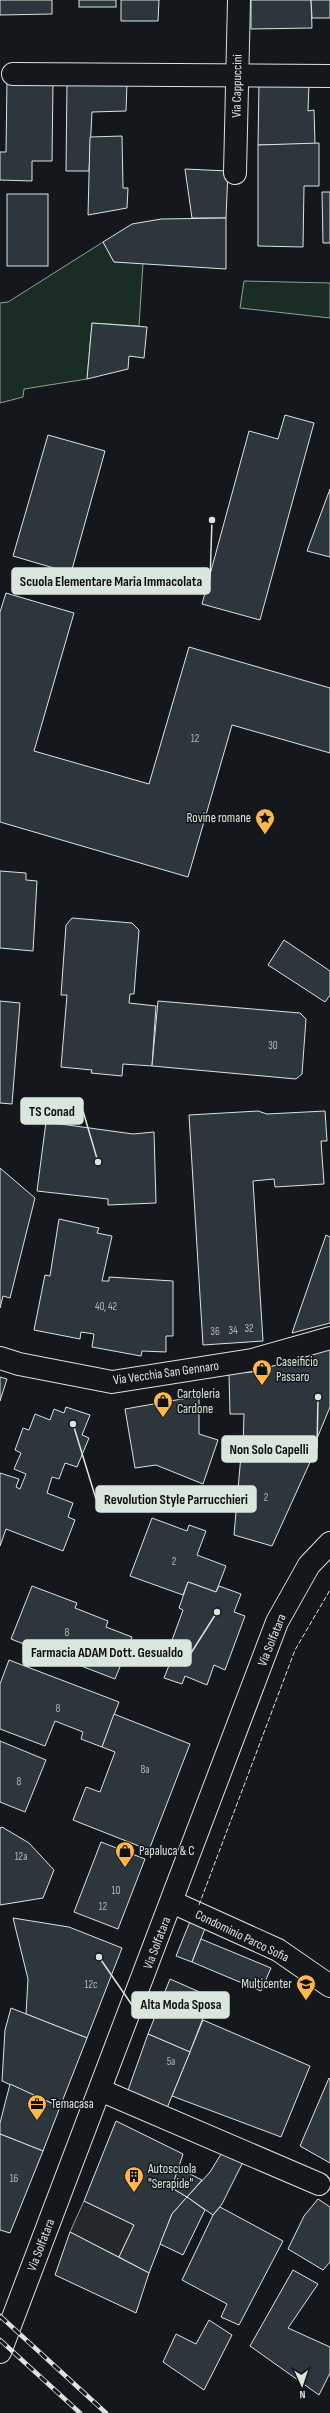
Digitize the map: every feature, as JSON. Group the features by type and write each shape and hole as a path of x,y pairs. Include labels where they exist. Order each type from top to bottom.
{"street":[{"name":"Via Cappuccini","path":"235,172 239,0"},
{"path":"13,74 330,76"},
{"name":"Via Vecchia San Gennaro","path":"0,1358 19,1364 112,1382 252,1360 330,1338"},
{"name":"Via Solfatara","path":"0,2352 277,1622 309,1565 330,1543"},
{"name":"Condominio Parco Sofia","path":"172,1902 278,1950 330,1986"},
{"path":"100,2090 319,2184"}],"green space":[{"path":"103,242 114,262 143,263 139,326 92,323 87,379 24,389 23,397 0,403 0,303 8,302"},
{"path":"244,281 330,283 330,318 240,308"}],"shaded area":[{"path":"84,2201 134,2225 119,2257 70,2232"}],"building":[{"path":"0,0 52,0 52,14 0,15"},
{"path":"79,0 116,0 116,7 79,7"},
{"path":"121,0 159,0 158,21 121,21"},
{"path":"251,0 311,0 312,28 251,29"},
{"path":"311,0 330,0 330,18 312,18"},
{"path":"7,80 53,81 52,161 32,161 32,181 0,180 0,152 6,152"},
{"path":"67,81 127,83 126,111 92,112 89,171 66,171"},
{"path":"259,84 309,84 308,111 314,110 315,144 258,145"},
{"path":"122,136 123,188 128,188 127,208 88,215 90,137"},
{"path":"319,143 319,186 304,186 303,247 258,246 258,145"},
{"path":"185,169 228,171 226,218 192,218"},
{"path":"322,192 330,192 330,243 323,243"},
{"path":"7,194 48,194 48,266 7,266"},
{"path":"226,218 226,269 114,262 103,242 132,224 161,219"},
{"path":"92,323 147,327 144,358 129,356 128,369 87,379"},
{"path":"285,415 314,423 260,620 202,604 249,431 278,439"},
{"path":"48,435 105,451 71,573 13,556"},
{"path":"330,489 330,557 307,551"},
{"path":"6,593 74,613 34,751 149,784 189,647 330,688 330,753 232,725 188,877 0,822 0,612"},
{"path":"0,871 26,873 26,880 37,881 33,951 0,948"},
{"path":"72,918 132,923 139,930 134,994 130,994 129,1003 156,1006 152,1066 123,1064 122,1076 91,1073 92,1070 61,1067 67,995 61,995 66,925"},
{"path":"284,940 330,971 330,995 325,1002 268,965"},
{"path":"0,1001 20,1003 12,1104 0,1103"},
{"path":"158,1001 300,1013 306,1019 302,1074 296,1079 152,1066"},
{"path":"258,1111 267,1114 325,1111 327,1141 321,1141 324,1184 275,1187 274,1179 253,1181 263,1341 203,1345 189,1115"},
{"path":"46,1122 133,1134 154,1132 156,1203 108,1205 108,1199 37,1191"},
{"path":"0,1168 35,1198 10,1298 3,1296 0,1308"},
{"path":"59,1219 99,1228 97,1233 112,1236 102,1281 109,1281 109,1277 173,1281 173,1336 166,1336 166,1352 142,1351 141,1356 92,1347 94,1334 81,1332 80,1339 34,1330 45,1275 50,1276"},
{"path":"326,1235 330,1237 330,1323 292,1333"},
{"path":"330,1349 330,1407 311,1453 243,1448 244,1414 230,1414 229,1373 252,1372"},
{"path":"0,1377 7,1379 0,1401"},
{"path":"199,1396 199,1434 218,1440 203,1484 156,1465 135,1468 125,1409"},
{"path":"66,1407 90,1415 82,1435 89,1438 77,1467 65,1463 59,1479 52,1477 47,1493 73,1503 68,1517 75,1520 63,1551 6,1529 0,1546 0,1473 19,1479 16,1487 20,1489 26,1474 14,1469 21,1453 15,1450 23,1428 29,1430 35,1414 50,1420 54,1409 64,1413"},
{"path":"241,1455 311,1460 272,1546 234,1535"},
{"path":"152,1518 187,1531 189,1525 206,1531 197,1555 226,1566 216,1592 188,1582 183,1595 130,1576"},
{"path":"188,1582 216,1592 219,1586 241,1594 234,1612 245,1616 225,1670 214,1665 207,1685 185,1676 182,1684 164,1678 170,1663 164,1661 167,1654 157,1651 162,1640 171,1643 183,1610 179,1608"},
{"path":"32,1586 77,1603 75,1608 108,1621 106,1627 132,1637 115,1679 11,1639"},
{"path":"9,1660 119,1702 102,1747 81,1739 83,1732 55,1721 45,1746 0,1729 0,1684"},
{"path":"114,1714 190,1744 149,1850 73,1820 86,1787 100,1792 115,1752 102,1747"},
{"path":"0,1741 46,1760 25,1812 0,1802"},
{"path":"2,1827 29,1843 54,1870 43,1898 0,1905 0,1828"},
{"path":"101,1842 145,1859 118,1929 74,1912"},
{"path":"13,1918 69,1927 122,1948 87,2038 26,2014 28,1979"},
{"path":"191,1919 206,1926 192,1962 176,1956"},
{"path":"201,1939 271,1968 261,1991 192,1962"},
{"path":"170,1979 211,1997 190,2052 148,2034"},
{"path":"11,2008 87,2038 60,2107 2,2081 5,2030"},
{"path":"203,2020 310,2066 281,2137 172,2096"},
{"path":"148,2034 190,2052 167,2108 127,2093"},
{"path":"329,2078 330,2079 330,2163 300,2146"},
{"path":"10,2084 60,2107 43,2151 0,2134 0,2123"},
{"name":"Autoscuola \"Serapide\"","path":"116,2121 183,2154 172,2188 187,2197 172,2214 149,2273 119,2257 134,2225 84,2201"},
{"path":"0,2134 43,2151 10,2233 0,2230"},
{"path":"226,2146 246,2156 222,2204 213,2215 187,2197 210,2172"},
{"path":"178,2168 202,2180 187,2197 172,2188"},
{"path":"187,2197 205,2210 183,2255 160,2244 172,2214"},
{"path":"318,2199 330,2207 330,2262 323,2270 288,2249 304,2216"},
{"path":"220,2207 283,2241 239,2325 221,2317 227,2304 182,2280 213,2215"},
{"path":"70,2232 149,2273 136,2313 55,2275"},
{"path":"293,2270 318,2284 288,2328 330,2347 330,2373 319,2395 250,2346"},
{"path":"209,2320 232,2335 204,2390 163,2362 176,2334 196,2344"}],"railway":[{"path":"0,2316 106,2413"},
{"path":"0,2340 80,2413"}],"fence":[{"path":"199,1905 295,1650 330,1590"}],"place":[{"name":"Scuola Elementare Maria Immacolata","path":"212,520"},
{"name":"Rovine romane","path":"265,835"},
{"name":"TS Conad","path":"98,1162"},
{"name":"Caseificio Passaro","path":"262,1386"},
{"name":"Non Solo Capelli","path":"318,1397"},
{"name":"Cartoleria Cardone","path":"163,1418"},
{"name":"Revolution Style Parrucchieri","path":"73,1424"},
{"name":"Farmacia ADAM Dott. Gesualdo","path":"217,1612"},
{"name":"Papaluca & C","path":"125,1868"},
{"name":"Alta Moda Sposa","path":"99,1957"},
{"name":"Multicenter","path":"306,2001"},
{"name":"Temacasa","path":"37,2121"},
{"name":"Autoscuola \"Serapide\"","path":"134,2193"}]}
